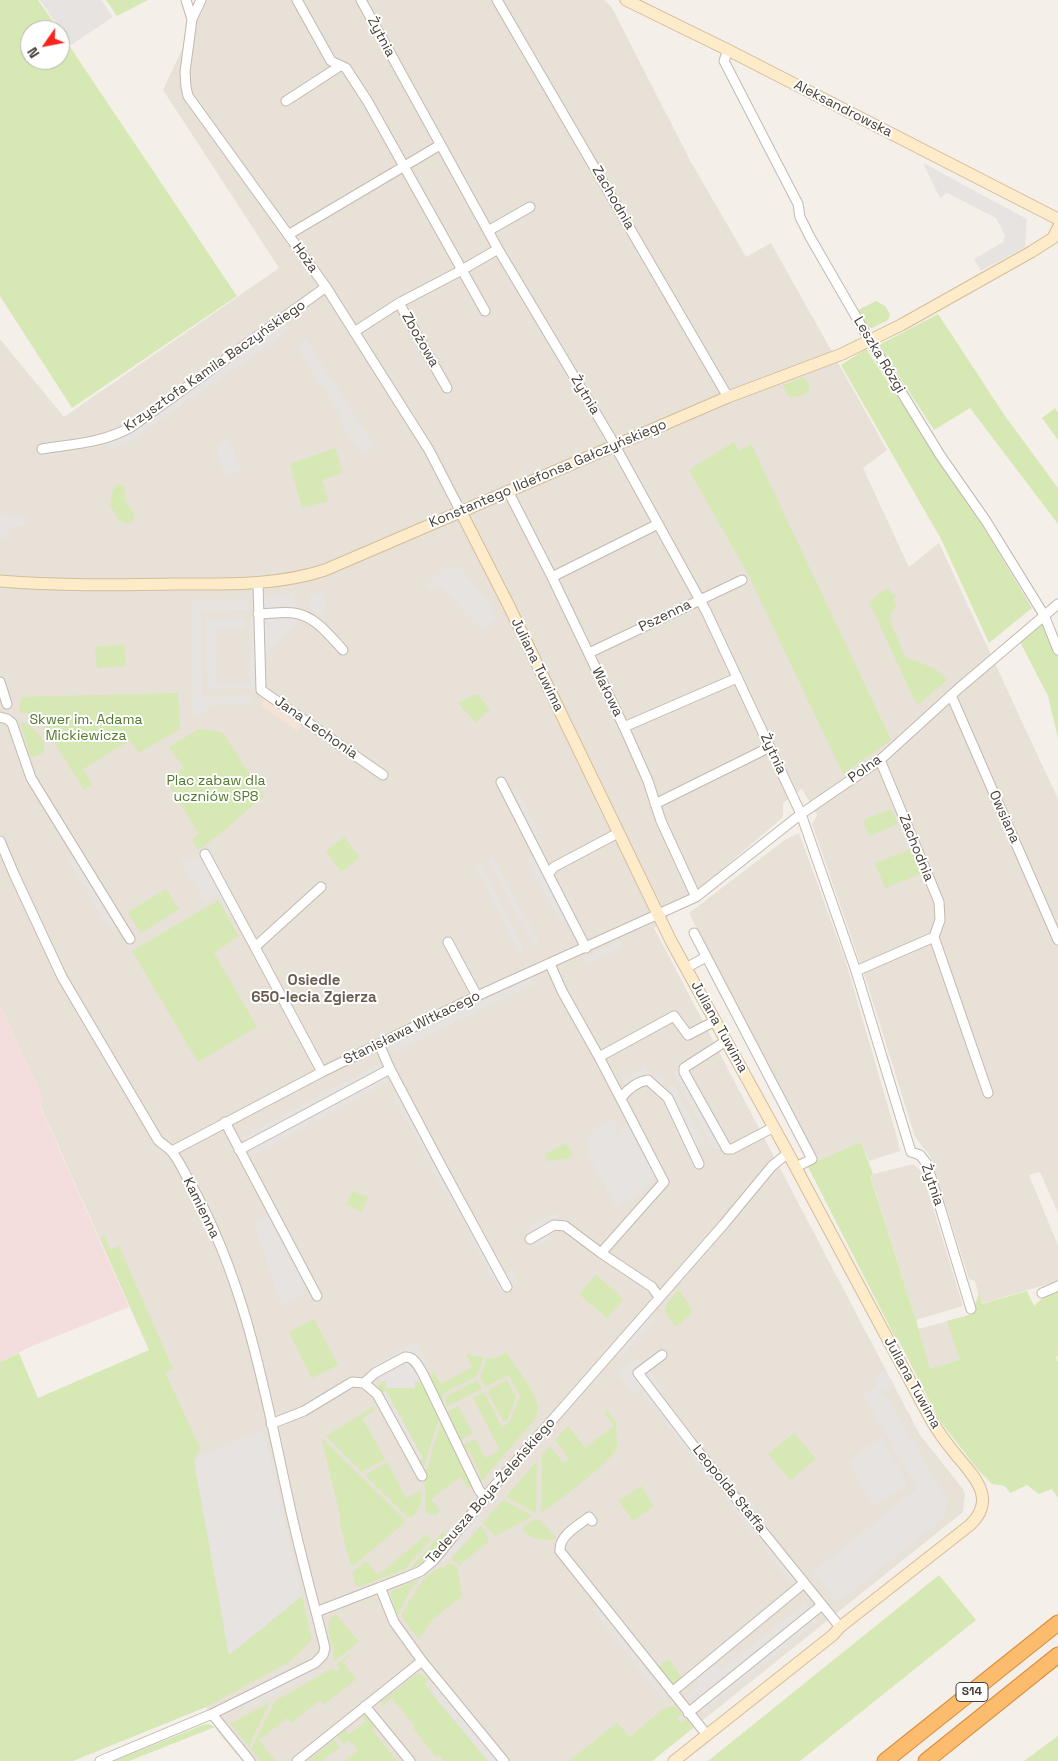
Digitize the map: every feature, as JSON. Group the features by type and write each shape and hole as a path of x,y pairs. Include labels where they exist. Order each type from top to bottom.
{"highway":[{"name":"S14","path":"885,1761 1058,1622"},
{"name":"S14","path":"926,1761 1058,1655"}],"street":[{"path":"186,0 192,19"},
{"name":"Hoża","path":"202,0 192,19 185,72 188,96 326,287 429,450 461,512"},
{"path":"297,0 331,61 346,68 368,102 485,311"},
{"name":"Żytnia","path":"361,0 498,249 615,445 700,599 802,814 856,971 911,1152 920,1155 928,1164 971,1309"},
{"name":"Zachodnia","path":"497,0 728,396"},
{"name":"Aleksandrowska","path":"626,0 728,50 1058,220"},
{"name":"Leszka Rózgi","path":"728,50 724,61 798,204 800,217 810,237 870,341 940,455 986,521 1044,615 1058,650"},
{"path":"286,101 340,66"},
{"path":"288,235 440,145"},
{"path":"488,231 530,207"},
{"name":"Konstantego Ildefonsa Gałczyńskiego","path":"0,581 55,585 258,583 298,578 325,570 728,396 814,365 870,341 1031,252 1053,238 1058,228"},
{"name":"Zbożowa","path":"447,388 399,303 498,249"},
{"name":"Krzysztofa Kamila Baczyńskiego","path":"42,449 94,442 117,435 131,427 326,287"},
{"path":"354,332 399,303"},
{"name":"Wałowa","path":"508,491 552,577 624,727 696,897"},
{"name":"Juliana Tuwima","path":"461,512 686,968 796,1167 930,1418 980,1486 983,1496 978,1516 967,1527 840,1627"},
{"path":"552,577 658,524"},
{"name":"Pszenna","path":"589,653 742,580"},
{"name":"Jana Lechonia","path":"258,583 262,690 383,775"},
{"name":"Polna","path":"658,914 696,897 802,814 880,760 951,695 1058,604"},
{"path":"258,614 293,613 309,618 326,631 343,650"},
{"path":"624,727 737,678"},
{"path":"0,682 7,704"},
{"name":"Owsiana","path":"951,695 1058,940"},
{"path":"0,717 8,719 12,723 31,778 130,940"},
{"path":"655,804 770,747"},
{"name":"Zachodnia","path":"880,760 938,902 940,920 934,937"},
{"path":"501,782 586,948"},
{"path":"548,874 554,867 618,833"},
{"name":"Kamienna","path":"0,841 62,977 158,1140 172,1151 202,1205 225,1259 245,1316 260,1370 295,1530 316,1612"},
{"path":"205,854 322,1072"},
{"path":"255,947 321,886"},
{"name":"Stanisława Witkacego","path":"172,1151 322,1072 477,996 658,914"},
{"path":"694,933 812,1160 796,1167"},
{"path":"856,971 934,937 988,1093"},
{"path":"448,942 477,996"},
{"path":"686,968 706,957"},
{"path":"550,964 562,991 621,1098 664,1182 601,1253"},
{"path":"599,1057 674,1016 688,1035 716,1021"},
{"path":"726,1041 684,1068 684,1072 700,1101 727,1149 732,1149 774,1127"},
{"path":"379,1044 390,1069 507,1287"},
{"path":"239,1150 390,1069"},
{"path":"621,1098 628,1088 648,1080 668,1098 699,1164"},
{"path":"225,1122 317,1296"},
{"name":"Tadeusza Boya-Żeleńskiego","path":"316,1612 421,1570 428,1565 724,1224 772,1166 788,1153"},
{"path":"530,1239 554,1225 566,1226 601,1253 652,1287 659,1297"},
{"path":"1042,1293 1058,1286"},
{"name":"Leopolda Staffa","path":"662,1355 638,1373 840,1627"},
{"path":"364,1383 374,1373 405,1357 413,1360 423,1374 479,1490 485,1498"},
{"path":"272,1424 304,1411 352,1382 364,1383 378,1394 422,1476"},
{"path":"592,1521 590,1517 562,1539 559,1545 560,1551 707,1735"},
{"path":"672,1692 804,1583"},
{"path":"380,1587 394,1622 422,1661 504,1761"},
{"path":"688,1713 822,1605"},
{"path":"100,1761 212,1714 315,1663 323,1655 325,1648 316,1612"},
{"path":"674,1761 840,1627"},
{"path":"297,1761 422,1661"},
{"path":"365,1706 410,1761"},
{"path":"212,1714 250,1761"}],"shaded area":[{"path":"40,0 101,0 113,17 71,45 70,20 54,20"},
{"path":"205,0 604,0 611,6 691,162 746,257 771,243 887,450 863,468 909,567 939,543 1058,799 1058,1213 1040,1172 1029,1175 1058,1245 1058,1281 981,1304 975,1281 969,1279 930,1156 915,1137 866,980 812,824 817,815 802,789 783,803 783,817 654,928 920,1435 965,1494 963,1512 652,1761 242,1761 217,1731 206,1707 223,1657 160,1375 40,1105 43,1099 0,1006 0,339 64,417 279,268 163,90"},
{"path":"923,163 1027,219 1025,247 981,271 974,259 1003,242 1005,236 996,218 947,193 940,198"},
{"path":"283,323 289,331 126,444 108,448 107,442 121,439 136,429"},
{"path":"306,339 375,446 362,455 339,420 342,418 296,346"},
{"path":"228,437 242,471 226,477 216,451 224,439"},
{"path":"0,513 25,517 24,526 13,526 9,530 7,538 0,537"},
{"path":"445,567 461,568 491,606 497,618 483,632 437,584 430,591 426,586"},
{"path":"294,592 300,621 262,657 261,599"},
{"path":"323,592 327,614 318,616 310,610 310,595"},
{"path":"248,599 249,610 201,611 202,697 253,697 253,705 213,705 198,715 193,715 191,601"},
{"path":"206,619 245,619 246,629 216,629 217,683 250,682 249,619 257,619 257,688 208,689"},
{"path":"265,699 302,725 297,731 261,705"},
{"path":"517,788 539,832 535,836 513,791"},
{"path":"799,833 846,962 898,1141 900,1151 869,1161 861,1142 817,1161 689,913 786,839"},
{"path":"73,854 116,924 109,928 66,858"},
{"path":"200,855 233,913 228,915 217,895 206,902 179,860 194,858"},
{"path":"533,856 566,917 562,923 530,868 527,860"},
{"path":"493,858 540,943 534,946 487,861"},
{"path":"481,864 524,950 518,953 475,868"},
{"path":"620,940 623,946 586,964 583,958"},
{"path":"534,976 537,983 392,1053 389,1046"},
{"path":"0,1006 43,1099 40,1106 129,1307 30,1347 0,1362"},
{"path":"379,1064 389,1082 252,1155 242,1137"},
{"path":"646,1065 648,1073 653,1078 658,1073 666,1079 661,1084 667,1090 672,1085 676,1090 705,1142 696,1148 702,1163 694,1167 673,1124 677,1122 675,1117 671,1120 663,1105 667,1103 649,1084 629,1095 622,1079"},
{"path":"679,1069 720,1147 714,1150 673,1072"},
{"path":"399,1094 432,1155 427,1158 393,1097"},
{"path":"610,1119 619,1122 615,1127 617,1136 623,1132 621,1128 628,1124 655,1177 649,1180 651,1185 616,1207 586,1151 591,1148 586,1143 591,1131"},
{"path":"434,1161 463,1212 458,1215 429,1164"},
{"path":"913,1164 922,1172 963,1306 916,1320 870,1175"},
{"path":"555,1212 560,1220 556,1228 549,1232 552,1239 535,1247 525,1229"},
{"path":"269,1213 306,1286 304,1288 307,1293 281,1305 254,1222"},
{"path":"481,1226 506,1274 513,1271 518,1283 501,1293 468,1234"},
{"path":"967,1316 979,1354 930,1370 918,1329"},
{"path":"649,1318 653,1322 620,1359 616,1355"},
{"path":"416,1342 428,1365 422,1383 415,1381 415,1388 386,1388 386,1381 382,1382 373,1365"},
{"path":"659,1348 666,1357 650,1370 664,1391 662,1397 650,1381 633,1395 617,1373 636,1358 641,1363"},
{"path":"885,1370 895,1386 882,1392 882,1397 886,1395 948,1501 942,1520 838,1603 812,1573 917,1488 863,1395 877,1385 874,1378"},
{"path":"647,1390 716,1479 711,1482 643,1394"},
{"path":"386,1391 423,1458 419,1461 381,1393"},
{"path":"264,1430 302,1596 229,1655 194,1461 206,1453"},
{"path":"882,1438 908,1485 873,1505 849,1463 862,1450"},
{"path":"730,1495 760,1534 755,1538 725,1498"},
{"path":"480,1515 484,1518 444,1564 440,1560"},
{"path":"768,1544 797,1581 792,1585 763,1547"},
{"path":"805,1603 807,1610 691,1702 688,1694 700,1685 695,1678 716,1662 721,1669"},
{"path":"596,1606 667,1697 663,1700 592,1609"},
{"path":"813,1618 819,1621 704,1711 698,1709"},
{"path":"311,1668 315,1673 246,1710 243,1705"},
{"path":"436,1685 499,1761 488,1761 430,1691"}],"green space":[{"path":"0,0 38,0 52,20 20,20 20,70 70,70 70,47 237,296 72,408 0,296"},
{"path":"106,0 148,0 117,16"},
{"path":"876,301 885,306 890,314 888,320 872,328 868,327 858,310"},
{"path":"938,314 1005,416 1058,488 1058,524 970,408 934,430 879,345"},
{"path":"866,349 980,522 1032,608 989,643 941,539 841,365"},
{"path":"802,378 809,385 809,390 805,394 798,396 788,396 783,385"},
{"path":"1055,408 1058,413 1058,440 1042,418"},
{"path":"734,442 739,451 751,444 891,740 843,774 749,576 689,470"},
{"path":"335,448 343,473 322,480 328,501 302,508 290,464"},
{"path":"119,483 125,488 125,501 135,515 132,523 121,521 110,504 113,489"},
{"path":"887,588 892,594 896,595 894,600 896,607 890,615 892,620 890,621 905,657 934,668 947,680 918,705 869,602"},
{"path":"1044,615 1053,636 1058,633 1058,738 1048,696 1018,638"},
{"path":"124,644 126,666 97,668 95,647"},
{"name":"Skwer im. Adama Mickiewicza","path":"178,693 180,729 139,753 130,740 83,769 92,784 84,790 37,715 19,712 21,697"},
{"path":"478,694 490,710 475,722 458,703"},
{"path":"20,722 33,728 39,734 45,748 41,754 34,757 30,755"},
{"name":"Plac zabaw dla uczniów SP8","path":"199,729 222,732 264,796 198,850 192,839 199,834 166,780 184,768 169,747"},
{"path":"891,809 898,824 869,836 863,820"},
{"path":"344,837 360,858 341,872 326,851"},
{"path":"911,849 921,874 885,888 875,863"},
{"path":"166,889 179,909 141,933 128,912"},
{"path":"219,900 238,936 214,953 257,1027 198,1062 132,951"},
{"path":"861,1142 873,1174 870,1176 930,1369 960,1360 947,1321 972,1314 979,1293 982,1304 1027,1291 1034,1306 1043,1297 1058,1291 1058,1356 1056,1357 1058,1362 1058,1498 1052,1489 1039,1494 1027,1485 1010,1493 1005,1486 992,1484 980,1472 939,1420 806,1163 812,1159 817,1161"},
{"path":"566,1143 573,1155 566,1159 548,1161 545,1154"},
{"path":"352,1191 368,1197 362,1212 347,1205"},
{"path":"104,1236 110,1250 119,1246 173,1369 165,1372 200,1448 194,1461 229,1655 302,1596 312,1640 289,1662 206,1707 73,1761 0,1761 0,1362 19,1353 38,1398 149,1350 100,1238"},
{"path":"596,1275 623,1299 607,1318 579,1294"},
{"path":"679,1290 692,1313 676,1327 665,1313 668,1302"},
{"path":"314,1319 338,1365 312,1378 289,1332"},
{"path":"506,1352 530,1387 537,1402 538,1411 535,1419 479,1484 476,1480 481,1476 470,1451 463,1452 461,1447 475,1439 485,1458 500,1450 473,1398 484,1392 502,1427 509,1423 520,1396 509,1375 485,1387 480,1377 487,1358 497,1358"},
{"path":"469,1353 471,1356 484,1357 477,1376 444,1393 441,1404 434,1388 431,1373 434,1372 441,1384 472,1367 466,1354"},
{"path":"477,1380 482,1389 445,1407 447,1396"},
{"path":"507,1380 516,1397 507,1421 504,1422 487,1391"},
{"path":"386,1381 386,1387 415,1387 414,1381 424,1385 440,1414 423,1469 419,1461 423,1458 386,1391 381,1393 378,1385"},
{"path":"458,1406 473,1434 459,1441 446,1415 447,1412"},
{"path":"373,1407 375,1410 362,1418 385,1459 362,1472 326,1436"},
{"path":"607,1411 616,1422 617,1449 571,1491 541,1513 542,1455 550,1446 563,1463 569,1459 555,1440 568,1426 585,1448 614,1426 604,1413"},
{"path":"442,1418 473,1486 469,1489 460,1477 431,1499 440,1511 436,1515 431,1515 426,1511 426,1488 423,1482"},
{"path":"794,1433 816,1459 790,1480 768,1454"},
{"path":"323,1439 404,1519 404,1523 353,1566 351,1565 340,1525 340,1515"},
{"path":"537,1461 536,1512 536,1513 506,1497"},
{"path":"387,1462 406,1498 420,1491 420,1505 412,1517 407,1517 365,1475"},
{"path":"641,1486 654,1506 633,1521 619,1501"},
{"path":"503,1500 533,1516 495,1536 483,1523"},
{"path":"536,1519 556,1538 554,1540 537,1539 523,1530 524,1526"},
{"path":"481,1526 488,1537 488,1542 459,1565 451,1559"},
{"path":"443,1532 447,1536 426,1560 408,1571"},
{"path":"428,1534 431,1540 405,1569 359,1587 355,1584 353,1572 366,1561 378,1575"},
{"path":"449,1563 457,1567 461,1597 433,1619 419,1639 401,1616 413,1594 428,1575"},
{"path":"939,1575 976,1620 800,1761 708,1761"},
{"path":"417,1580 397,1616 394,1614 396,1611 390,1594 392,1591"},
{"path":"336,1614 359,1642 333,1662 334,1656 329,1624 331,1618"},
{"path":"355,1651 343,1662 356,1679 324,1705 320,1700 291,1723 287,1718 259,1740 275,1761 261,1761 251,1749 275,1701 333,1668 337,1672 340,1669 337,1665 339,1662"},
{"path":"666,1660 670,1661 683,1679 674,1686 659,1667"},
{"path":"420,1674 429,1679 424,1684 488,1761 444,1761 439,1755 436,1757 413,1728 415,1726 392,1698 382,1706 382,1701 416,1675"},
{"path":"270,1702 249,1746 230,1724"},
{"path":"670,1706 676,1707 682,1714 677,1717 681,1723 686,1719 693,1728 652,1761 569,1761 617,1723 630,1737 662,1710"},
{"path":"363,1715 375,1724 373,1731 397,1761 345,1761 358,1750 349,1740 344,1744 337,1736 345,1730 349,1735 366,1721 361,1716"},
{"path":"209,1724 215,1727 129,1761 114,1761 203,1725"},
{"path":"1058,1736 1058,1761 1024,1761"},
{"path":"334,1740 340,1747 322,1761 308,1761"}],"district":[{"name":"Osiedle 650-lecia Zgierza","path":"314,990"}]}
